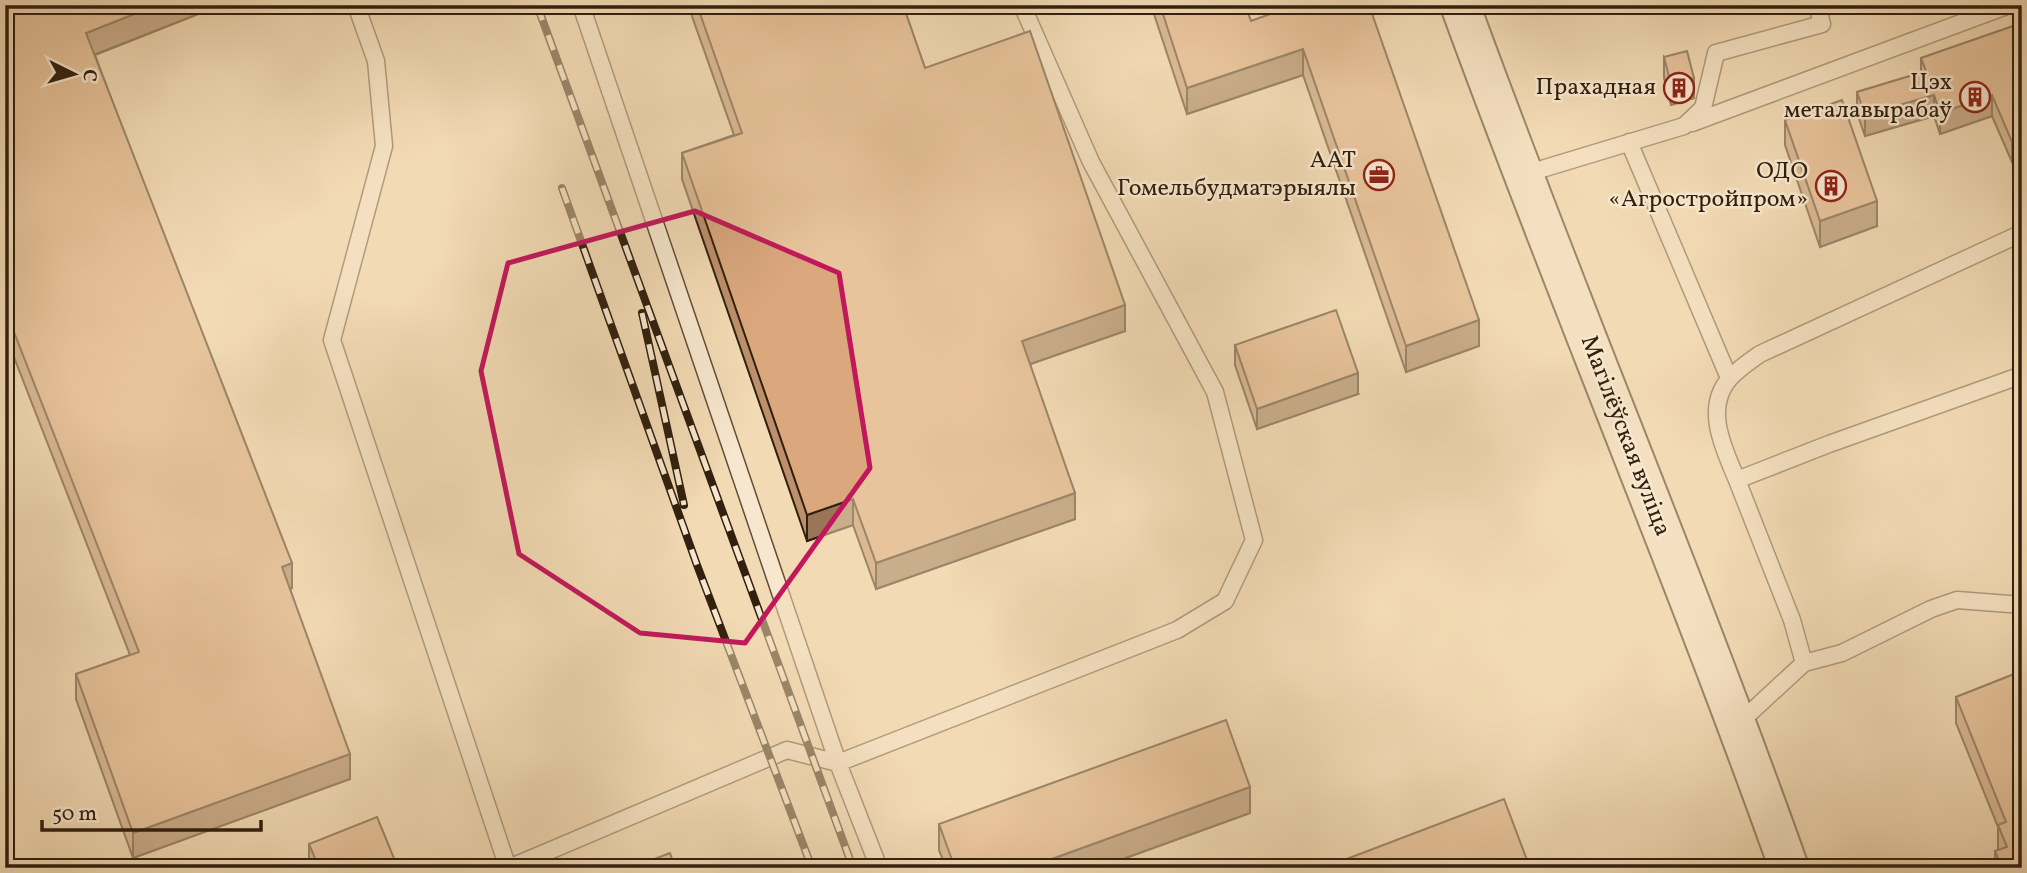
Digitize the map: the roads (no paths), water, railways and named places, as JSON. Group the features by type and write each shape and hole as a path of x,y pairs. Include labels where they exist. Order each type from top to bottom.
{"street":[{"name":"Магілёўская вуліца","path":"1460,5 1522,175 1738,724 1789,868"}],"lane":[{"path":"356,5 376,61 384,146 332,340 508,868 787,750 838,763 1177,629 1226,601 1254,540 1216,392 1091,162 1022,5"},
{"path":"581,5 838,763 879,868"},
{"path":"1684,126 1703,108 1716,53 1822,24 1816,5"},
{"path":"1522,175 1684,126 2009,5"},
{"path":"1629,142 1729,378"},
{"path":"1804,663 1787,608 1719,435 1717,403 1729,378 1760,354 2022,233"},
{"path":"1737,480 2022,375"},
{"path":"1738,724 1804,663 1842,653 1931,609 1957,600 2022,605"}],"railway":[{"path":"537,5 853,868"},
{"path":"562,188 697,565 812,868"},
{"path":"642,313 684,505"}],"place":[{"name":"Прахадная","path":"1679,88"},
{"name":"Цэх металавырабаў","path":"1975,97"},
{"name":"ААТ Гомельбудматэрыялы","path":"1379,175"},
{"name":"ОДО «Агростройпром»","path":"1831,186"}]}
